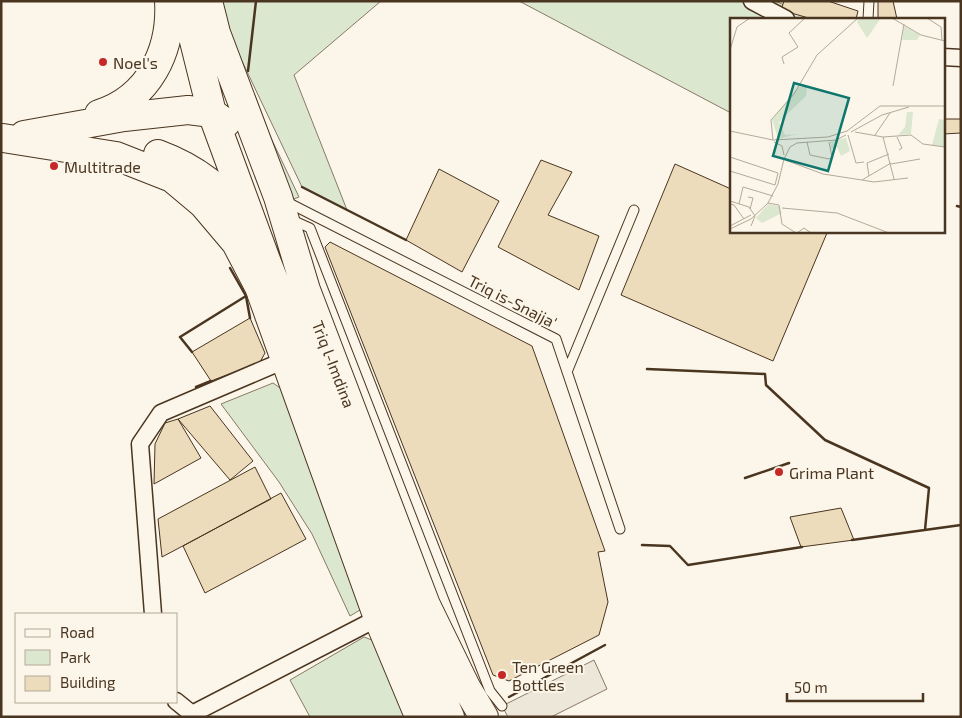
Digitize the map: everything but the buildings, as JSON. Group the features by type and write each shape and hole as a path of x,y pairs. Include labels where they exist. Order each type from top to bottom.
{"highway":[{"path":"3,138 110,110 133,96 153,73 164,50 170,26 169,1"},
{"name":"Triq l-Imdina","path":"184,1 209,112 403,612 450,717"},
{"name":"Triq l-Imdina","path":"208,1 216,33 280,206 328,351 426,604 466,687 493,711"},
{"path":"3,138 132,116 188,110 209,112 228,125 246,150 328,351"},
{"path":"3,138 107,140 146,150 182,164 224,195 262,246"},
{"path":"3,138 116,156 172,178 203,204 236,243 259,287 378,618 419,714"}],"street":[{"path":"752,1 784,18"},
{"path":"944,57 961,58"},
{"path":"153,613 140,444 160,413 285,360"},
{"path":"178,703 192,714 378,618"}],"lane":[{"path":"868,1 868,18"},
{"name":"Triq is-Snajja'","path":"280,206 556,339 620,529"},
{"path":"280,206 310,228 477,656 490,691 493,711"},
{"path":"567,372 634,210"},
{"path":"466,687 477,656"}],"green space":[{"path":"221,1 381,1 294,75 347,210 302,187 230,36"},
{"path":"519,1 775,1 815,18 730,18 730,112"},
{"path":"262,119 299,197 294,199 278,191"},
{"path":"273,383 283,390 364,599 360,610 350,616 312,534 279,482 221,404"},
{"path":"364,637 377,642 411,717 310,717 290,680"}],"shaded area":[{"path":"594,660 607,689 551,717 508,717 502,706"}],"wall":[{"path":"248,71 256,1"},
{"path":"302,187 406,240"},
{"path":"957,206 961,207"},
{"path":"230,268 246,296"},
{"path":"192,352 180,337 246,296 250,318"},
{"path":"647,369 765,374 766,385 825,440 929,488 925,530"},
{"path":"196,387 211,381"},
{"path":"745,478 789,463"},
{"path":"852,540 961,525"},
{"path":"642,545 670,546 688,565 802,547"},
{"path":"509,697 605,645"}],"place":[{"name":"Noel's","path":"103,62"},
{"name":"Multitrade","path":"54,166"},
{"name":"Grima Plant","path":"779,472"},
{"name":"Ten Green Bottles","path":"502,675"}]}
